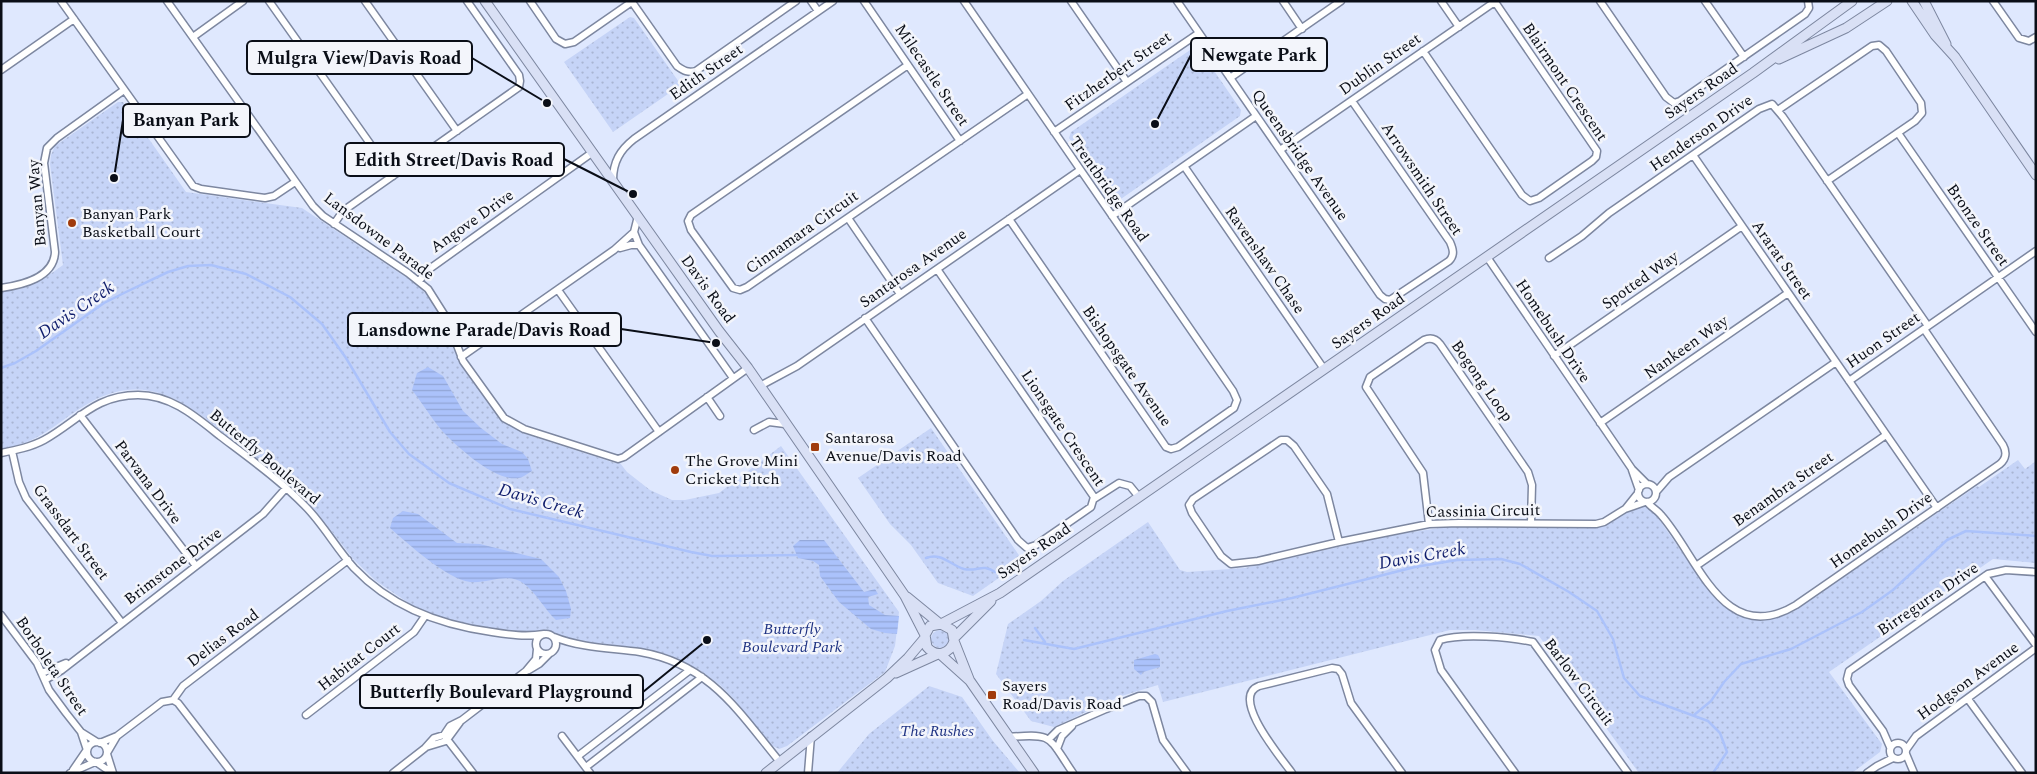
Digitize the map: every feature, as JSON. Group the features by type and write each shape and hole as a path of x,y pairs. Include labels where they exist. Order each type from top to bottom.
{"street":[{"path":"61,1 193,186 201,189 265,198 274,196 295,182"},
{"name":"Lansdowne Parade","path":"168,1 316,210 419,281 432,294 447,319 461,357 502,416 524,429 618,459 624,457 748,368"},
{"path":"193,37 243,1"},
{"path":"269,1 393,176"},
{"path":"365,1 457,131"},
{"path":"334,224 343,211 517,88 520,81 519,75 467,1"},
{"name":"Davis Road","path":"485,1 748,368 905,596"},
{"path":"530,1 556,39 565,44 576,41 633,2"},
{"name":"Edith Street","path":"633,2 678,66 686,72 696,71 796,1"},
{"path":"811,1 818,12"},
{"name":"Edith Street","path":"613,180 613,169 618,156 634,139 833,1"},
{"name":"Milecastle Street","path":"864,1 960,141"},
{"name":"Trentbridge Road","path":"964,1 1233,391"},
{"path":"1071,1 1127,82"},
{"name":"Queensbridge Avenue","path":"1177,1 1380,295 1385,299"},
{"path":"1283,1 1302,28"},
{"path":"1230,78 1341,1"},
{"path":"1441,1 1459,27"},
{"path":"1600,1 1670,102 1680,101 1807,12 1809,8 1808,1"},
{"path":"1705,1 1744,57"},
{"name":"Sayers Road","path":"941,624 1000,593 1753,74 1852,1"},
{"name":"Sayers Road","path":"1753,74 1785,56 1846,28 1888,1"},
{"path":"1912,1 1936,35 1948,48"},
{"path":"1924,1 1948,48 2035,174"},
{"path":"1993,1 2019,38 2029,41 2036,37"},
{"name":"Dublin Street","path":"1280,150 1495,2"},
{"name":"Blairmont Crescent","path":"1423,52 1522,195 1530,201 1539,198 1592,161 1596,157 1597,151 1495,2"},
{"path":"1,70 74,19"},
{"name":"Fitzherbert Street","path":"1054,132 1199,32"},
{"path":"1778,110 1869,47 1876,45 1886,52 1922,106 1922,113 1919,118 1827,181"},
{"name":"Cinnamara Circuit","path":"908,65 694,213 688,221 691,230 730,286 735,290 740,290 848,218 1028,94"},
{"name":"Banyan Way","path":"1,288 29,283 48,269 54,259 55,252 44,163 47,148 57,138 124,90"},
{"name":"Arrowsmith Street","path":"1352,101 1450,242 1453,250 1453,255 1449,260 1392,299 1385,299"},
{"name":"Henderson Drive","path":"1549,258 1582,236 1609,213 1764,106 1772,104 1778,110 1926,327"},
{"path":"1112,216 1256,116"},
{"name":"Bronze Street","path":"1898,133 2036,332"},
{"name":"Angove Drive","path":"419,281 428,270 593,152"},
{"name":"Ararat Street","path":"1693,155 1849,381"},
{"name":"Ravenshaw Chase","path":"1184,166 1324,369"},
{"name":"Santarosa Avenue","path":"760,386 797,366 1080,170"},
{"path":"461,357 614,250 634,232 638,216"},
{"path":"848,218 900,294"},
{"name":"Bishopsgate Avenue","path":"1009,220 1166,447 1172,449 1178,447 1234,408 1237,400 1233,391"},
{"name":"Spotted Way","path":"1554,356 1742,226"},
{"path":"634,232 640,245 733,378"},
{"path":"614,250 640,245"},
{"name":"Huon Street","path":"1937,508 1849,381 2036,251"},
{"name":"Homebush Drive","path":"1487,257 1632,469 1649,484"},
{"name":"Lionsgate Crescent","path":"866,318 1022,545 1030,548 1036,545 1089,508 1093,504 1094,499 937,269"},
{"path":"558,290 659,432"},
{"name":"Nankeen Way","path":"1600,423 1788,293"},
{"name":"Homebush Drive","path":"1646,502 1661,514 1719,598 1734,609 1756,616 1778,614 1796,605 2000,464 2004,459 2006,452 2004,445 1926,327"},
{"name":"Bogong Loop","path":"1429,524 1423,473 1369,394 1366,385 1370,377 1424,340 1431,338 1440,344 1528,472 1532,485 1531,524"},
{"path":"1669,477 1652,500 1646,502 1640,498 1639,491 1643,485 1669,477 1836,362"},
{"name":"Butterfly Boulevard","path":"1,453 28,447 43,440 98,403 120,396 147,395 171,402 191,413 286,488 306,507 348,560 376,587 403,605 425,616 466,629 520,636 544,634"},
{"path":"707,397 720,416"},
{"name":"Parvana Drive","path":"80,415 196,566"},
{"path":"754,430 769,422 785,424"},
{"name":"Benambra Street","path":"1696,566 1886,435"},
{"name":"Cassinia Circuit","path":"1339,542 1327,494 1294,446 1287,440 1278,441 1194,499 1190,505 1192,513 1221,556 1231,564 1258,561 1429,524 1596,524 1609,520 1625,509 1646,502"},
{"name":"Grassdart Street","path":"12,451 18,482 26,498 122,623"},
{"name":"Homebush Drive","path":"1632,469 1639,491"},
{"path":"1094,499 1119,483 1130,486 1139,496"},
{"path":"1649,484 1654,487 1656,494"},
{"name":"Brimstone Drive","path":"45,680 264,514 286,488"},
{"name":"Cassinia Circuit","path":"1625,509 1639,491"},
{"name":"Homebush Drive","path":"1656,494 1661,514"},
{"name":"Delias Road","path":"99,742 117,736 162,702 173,700 183,686 348,560"},
{"name":"Birregurra Drive","path":"1882,731 1849,685 1847,676 1851,668 1985,576 2001,570 2036,572"},
{"path":"1985,576 2036,647"},
{"name":"Sayers Road","path":"954,640 973,618 1000,593"},
{"path":"905,596 941,624 949,627 970,681 1034,773"},
{"path":"905,596 930,650 939,654 970,681"},
{"name":"Borboleta Street","path":"1,615 34,658 45,680 66,713 81,732 99,742"},
{"name":"Habitat Court","path":"306,715 414,632 425,616"},
{"path":"766,773 887,678 908,658 930,626 941,624"},
{"path":"446,737 450,726 462,720 526,670 536,659 537,641 544,634 572,644 653,655 690,670 702,677 729,700 780,762"},
{"name":"Butterfly Boulevard","path":"520,636 537,648"},
{"name":"Barlow Circuit","path":"1515,773 1440,670 1435,650 1440,640 1454,636 1468,636 1530,641 1535,644 1628,773"},
{"path":"526,670 539,664 551,652 556,643 554,637"},
{"path":"887,678 949,650 954,640"},
{"path":"537,648 542,654 572,644"},
{"name":"Hodgson Avenue","path":"1890,748 1899,742 1916,736 2036,647"},
{"name":"Brimstone Drive","path":"42,673 72,661"},
{"path":"1292,773 1256,722 1250,693 1259,686 1332,668 1342,674 1351,703 1402,773"},
{"path":"578,756 690,670"},
{"path":"562,736 588,770 702,677"},
{"path":"1049,739 1058,730 1121,702 1138,696 1146,696 1152,702 1163,740 1188,773"},
{"path":"1968,699 2022,773"},
{"path":"173,700 178,703 232,773"},
{"path":"1057,749 1062,736 1075,724"},
{"path":"1882,731 1899,742 1906,752 1914,772"},
{"path":"1882,731 1896,759 1914,772"},
{"name":"Borboleta Street","path":"81,732 86,750"},
{"path":"1009,737 1035,735 1049,739 1073,773"},
{"name":"Delias Road","path":"107,754 117,736"},
{"path":"808,773 811,736"},
{"name":"Hodgson Avenue","path":"1906,752 1916,736"},
{"path":"393,773 425,748 434,738 446,737"},
{"path":"446,737 473,773"},
{"path":"71,772 90,745 99,742 106,747 112,773"},
{"path":"1877,766 1890,748"},
{"path":"86,750 89,760 96,762 112,773"},
{"path":"1867,773 1906,752"},
{"path":"71,772 104,760 107,754"}],"green space":[{"path":"630,17 634,18 681,85 613,132 564,62"},
{"path":"1193,48 1199,49 1241,110 1240,116 1118,201 1111,200 1069,138 1071,132"},
{"name":"Butterfly Boulevard Park","path":"118,102 123,102 186,192 302,208 419,286 443,320 460,362 502,421 525,434 620,463 627,472 650,490 672,500 685,500 719,493 781,446 899,612 895,646 885,672 787,746 779,749 771,745 734,699 720,685 701,671 672,656 640,648 569,640 548,631 529,634 462,624 437,616 410,604 376,581 354,560 312,506 299,494 201,416 168,396 151,391 132,390 112,393 79,409 28,442 1,449 1,292 21,289 35,284 63,265 50,164 51,155 55,146"},
{"path":"931,428 1023,561 973,596 938,583 911,545 890,524 858,478"},
{"path":"2018,460 2025,469 2036,461 2036,563 1993,559 1829,672 1882,744 1880,752 1852,773 1639,773 1539,636 1475,630 1450,630 1163,702 1158,685 1118,697 1054,727 1031,721 996,674 1008,624 1041,601 1063,581 1148,522 1180,570 1187,572 1245,568 1392,535 1454,526 1596,528 1632,510 1645,506 1656,515 1712,595 1721,604 1730,611 1740,615 1761,619 1783,616 1794,611"},
{"path":"940,630 948,635 949,639 944,647 940,648 932,643 931,639 936,631"},
{"name":"The Rushes","path":"929,686 962,697 993,741 1020,773 837,773 869,734"}],"shaded area":[{"path":"428,367 443,376 463,411 481,428 502,444 522,452 528,459 532,471 520,478 509,478 500,475 480,464 447,436 412,390 417,373"},
{"path":"403,511 418,514 457,543 480,544 541,559 559,577 566,591 571,609 570,618 556,620 532,591 517,580 504,578 470,582 439,568 390,528 393,518"},
{"path":"800,540 824,540 864,592 875,589 878,594 868,597 869,605 885,615 899,616 897,634 871,629 839,602 820,576 819,565 813,561 798,558 793,546"},
{"path":"1155,654 1160,659 1160,667 1143,672 1141,675 1134,669 1134,660"}],"waterway":[{"name":"Davis Creek","path":"1,368 15,363 36,351 104,303 126,292 168,272 188,266 211,265 246,274 290,297 322,324 346,358 390,432 409,454 449,483 510,509 691,552 712,556 800,555"},
{"path":"1694,715 1711,701 1724,682 1741,664 1791,649 1862,612 1893,590 1947,540 1966,531 2036,536"},
{"name":"Davis Creek","path":"926,558 941,558 964,569 987,568 995,572"},
{"name":"Davis Creek","path":"1024,640 1074,649 1415,567 1457,560 1501,559 1520,564 1569,592 1597,611 1613,639 1624,678 1640,696 1708,721 1720,733 1727,752 1713,773"},
{"name":"Davis Creek","path":"1035,628 1045,642"}],"place":[{"name":"Mulgra View/Davis Road","path":"547,103"},
{"name":"Newgate Park","path":"1155,124"},
{"name":"Banyan Park","path":"114,178"},
{"name":"Edith Street/Davis Road","path":"633,194"},
{"name":"Banyan Park Basketball Court","path":"72,223"},
{"name":"Lansdowne Parade/Davis Road","path":"716,343"},
{"name":"Santarosa Avenue/Davis Road","path":"815,447"},
{"name":"The Grove Mini Cricket Pitch","path":"675,470"},
{"name":"Butterfly Boulevard Playground","path":"707,640"},
{"name":"Sayers Road/Davis Road","path":"992,695"}]}
